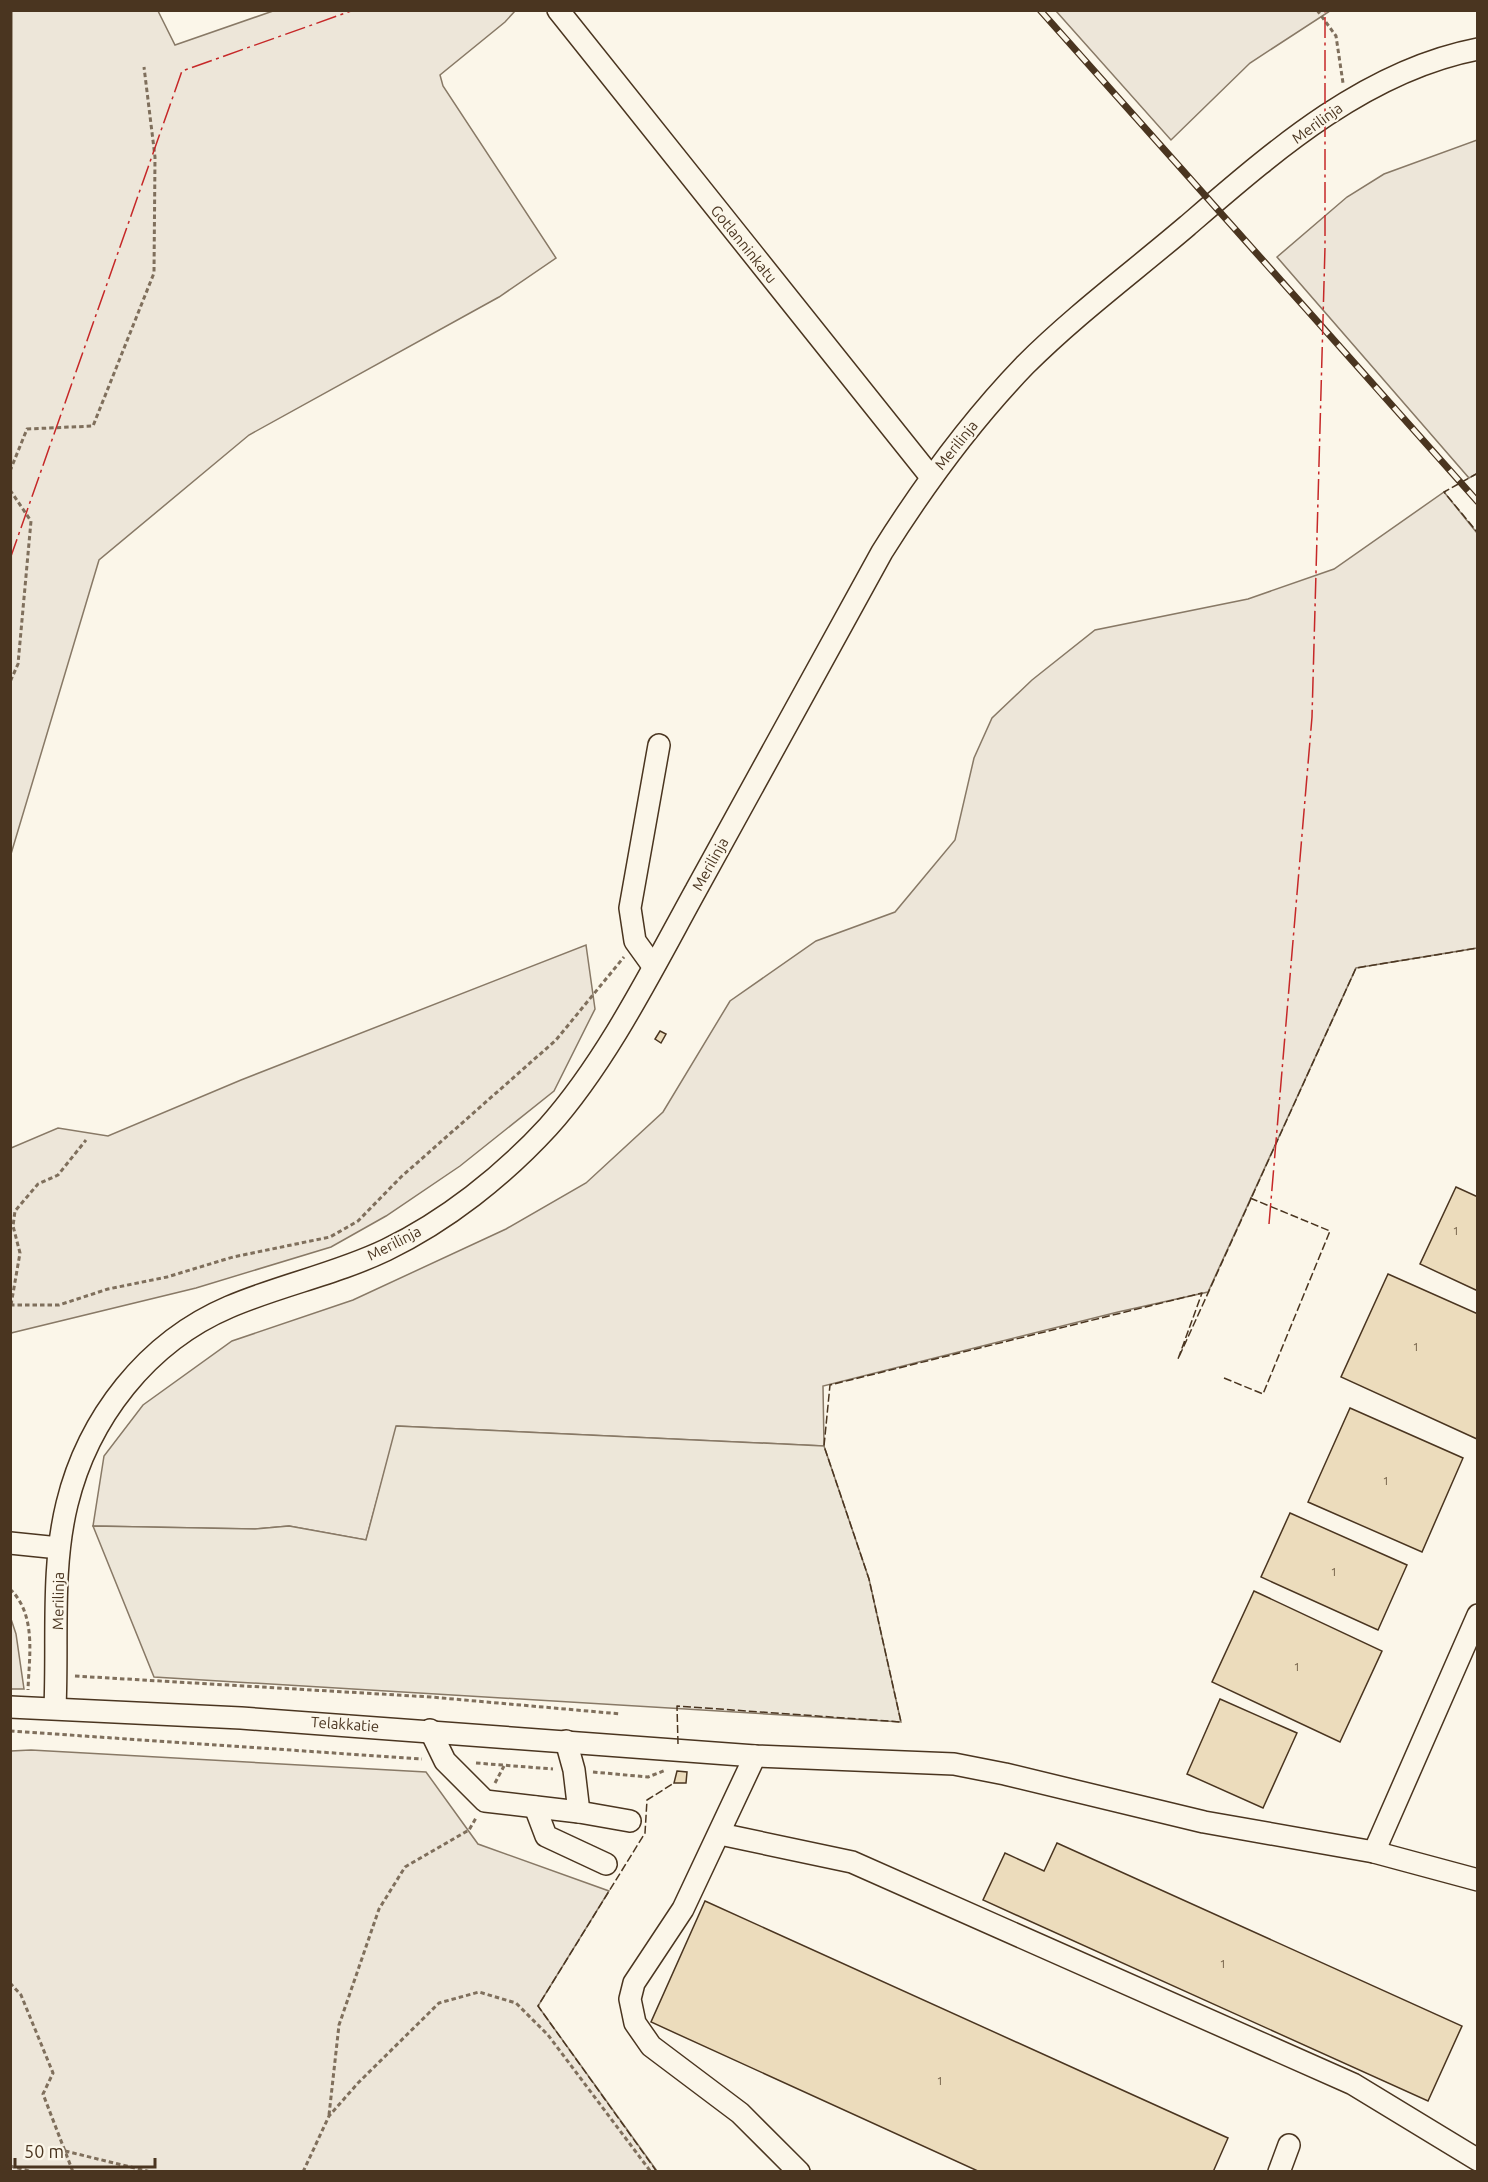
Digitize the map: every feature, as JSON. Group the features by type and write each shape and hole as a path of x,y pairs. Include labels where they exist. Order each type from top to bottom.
{"street":[{"name":"Gotlanninkatu","path":"558,10 931,477"},
{"name":"Merilinja","path":"56,1707 59,1548 74,1477 90,1439 117,1396 157,1352 183,1332 229,1307 387,1250 462,1204 522,1153 564,1107 592,1071 653,966 882,552 931,477 981,414 1047,346 1284,146 1347,102 1382,82 1437,60 1478,48"},
{"path":"653,966 635,941 630,908 659,744"},
{"path":"10,1543 59,1548"},
{"path":"1374,1852 1478,1615"},
{"name":"Telakkatie","path":"19,1707 56,1707 430,1730 755,1756 954,1764 1204,1822 1374,1852 1478,1880"},
{"path":"430,1730 445,1761 485,1801 579,1812 630,1821"},
{"path":"566,1741 574,1770 579,1812"},
{"path":"755,1756 682,1910 634,1983 630,1999 635,2023 651,2046 740,2113 800,2172"},
{"path":"535,1807 546,1836 606,1864"},
{"path":"720,1834 852,1862 1353,2084 1477,2157"},
{"path":"1278,2172 1289,2145"}],"path":[{"path":"1317,10 1336,36 1347,102"},
{"path":"10,471 27,429 93,426 154,273 155,157 144,67"},
{"path":"10,490 31,520 18,664 10,682"},
{"path":"86,1140 58,1175 38,1184 15,1211 13,1226 20,1253 11,1305 59,1305 108,1289 167,1277 233,1257 330,1237 358,1221 401,1177 556,1040 609,978 635,941"},
{"path":"10,1589 24,1608 30,1628 29,1674 19,1707"},
{"path":"29,1674 431,1697 621,1714"},
{"path":"10,1731 648,1777 668,1769"},
{"path":"329,2116 339,2025 379,1908 405,1867 469,1830 504,1766"},
{"path":"10,1983 21,1995 53,2073 43,2094 73,2172"},
{"path":"303,2172 329,2116 358,2083 439,2003 479,1992 516,2003 548,2035 651,2172"},
{"path":"65,2151 151,2172"},
{"path":"10,2166 33,2172"}],"shaded area":[{"path":"12,11 158,11 175,45 273,11 515,11 505,22 440,75 443,86 556,258 499,297 249,435 99,560 11,854"},
{"path":"1056,11 1330,11 1250,63 1171,140"},
{"path":"1477,140 1478,473 1469,478 1277,257 1347,197 1384,174"},
{"path":"1444,492 1477,533 1477,948 1356,968 1208,1292 1118,1312 823,1386 824,1446 397,1426 366,1540 289,1526 255,1529 93,1526 104,1456 143,1405 232,1341 353,1300 506,1229 586,1183 663,1112 730,1001 816,941 895,912 955,840 974,758 992,718 1032,680 1095,630 1248,599 1334,569"},
{"path":"586,945 595,1009 554,1091 460,1166 386,1216 331,1247 196,1288 11,1333 11,1148 58,1128 108,1136 241,1080"},
{"path":"396,1426 824,1446 869,1579 901,1722 154,1677 93,1526 255,1529 289,1526 366,1540"},
{"path":"11,1619 16,1634 24,1689 11,1689"},
{"path":"31,1750 426,1772 478,1844 609,1891 538,2006 657,2171 11,2171 11,1751"}],"building":[{"path":"660,1031 666,1034 661,1043 655,1039"},
{"path":"1456,1187 1478,1197 1478,1291 1420,1264"},
{"path":"1388,1274 1478,1314 1477,1439 1341,1377"},
{"path":"1350,1408 1463,1458 1422,1552 1308,1502"},
{"path":"1290,1513 1407,1565 1378,1630 1261,1577"},
{"path":"1254,1591 1382,1651 1340,1742 1212,1682"},
{"path":"1220,1699 1297,1733 1263,1808 1187,1774"},
{"path":"677,1771 687,1772 686,1783 674,1783"},
{"path":"1057,1843 1462,2026 1428,2101 983,1900 1005,1853 1044,1871"},
{"path":"705,1901 1228,2138 1213,2172 980,2172 651,2022"}],"railway":[{"path":"1040,10 1478,502"}],"fence":[{"path":"1478,473 1444,492 1478,533"},
{"path":"678,1744 677,1706 901,1722 869,1579 824,1446 830,1385 1202,1293 1178,1359 1356,968 1478,948"},
{"path":"1224,1378 1263,1394 1330,1231 1250,1198"},
{"path":"657,2172 538,2006 645,1833 647,1800 674,1783"}],"power":[{"path":"10,559 182,71 354,10"},
{"path":"1269,1224 1312,717 1325,247 1325,10"}]}
